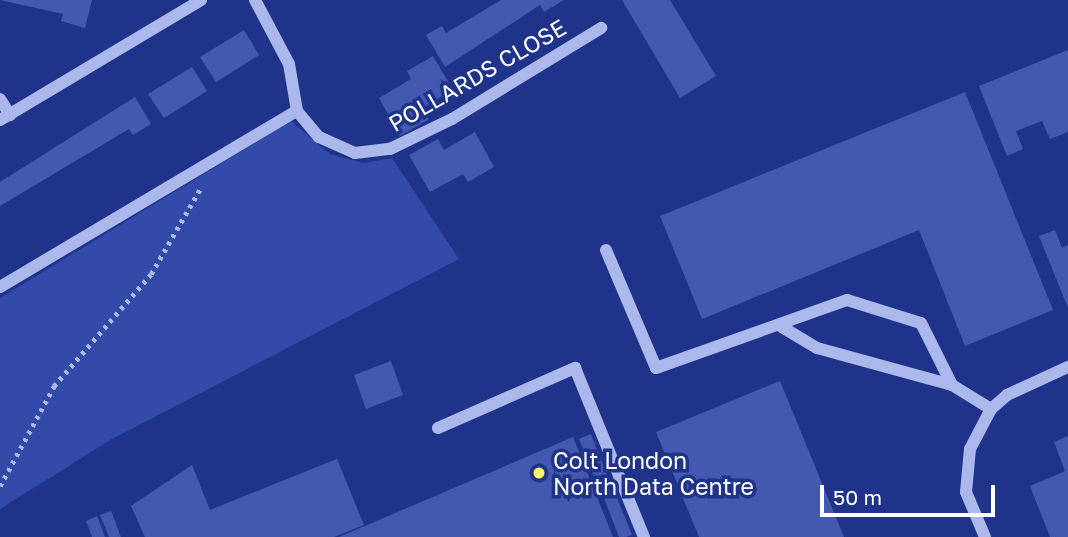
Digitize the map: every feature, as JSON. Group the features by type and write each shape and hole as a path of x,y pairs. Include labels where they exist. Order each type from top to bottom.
{"street":[{"path":"0,99 5,117 201,0"},
{"name":"POLLARDS CLOSE","path":"255,0 285,54 297,111 319,137 355,153 390,149 601,28"},
{"path":"0,287 297,111"},
{"path":"606,250 656,369 782,327 815,307 847,300 910,316 921,323 952,385"},
{"path":"782,327 817,348 952,385 991,409"},
{"path":"439,428 575,368 644,537"},
{"path":"985,537 965,475 970,449 991,409 1028,383 1068,368"}],"path":[{"path":"0,486 54,386 151,274 218,157"}],"shaded area":[{"path":"291,121 330,154 363,163 392,158 459,259 112,439 0,509 0,298"}],"building":[{"path":"0,0 92,0 85,28 61,21 63,14"},
{"path":"501,0 564,0 544,12 540,5 445,67 426,35 442,26 446,33"},
{"path":"622,0 670,0 716,76 680,98"},
{"path":"244,30 259,55 216,82 200,57"},
{"path":"1068,50 1068,132 1050,139 1042,121 1016,131 1023,149 1007,156 979,86"},
{"path":"433,56 453,90 422,108 429,119 400,136 379,98 411,79 407,71"},
{"path":"192,67 207,91 164,118 148,94"},
{"path":"965,92 1053,310 965,346 919,230 702,319 660,216"},
{"path":"135,97 151,124 133,135 129,129 0,206 0,182"},
{"path":"475,132 494,167 468,182 463,174 430,192 409,155 438,139 444,150"},
{"path":"1055,230 1062,248 1068,245 1068,308 1039,236"},
{"path":"391,361 403,395 366,409 354,375"},
{"path":"780,381 844,537 699,537 656,432"},
{"path":"591,434 609,480 597,485 579,439"},
{"path":"1068,436 1068,537 1050,537 1030,486 1065,471 1054,442"},
{"name":"Colt London North Data Centre","path":"573,437 613,537 339,537"},
{"path":"337,459 364,525 334,537 145,537 131,506 192,465 210,510"},
{"path":"613,488 632,535 626,537 619,537 602,493"},
{"path":"111,511 121,537 109,537 100,515"},
{"path":"97,516 105,537 92,537 86,521"}],"place":[{"name":"Colt London North Data Centre","path":"539,473"}]}
